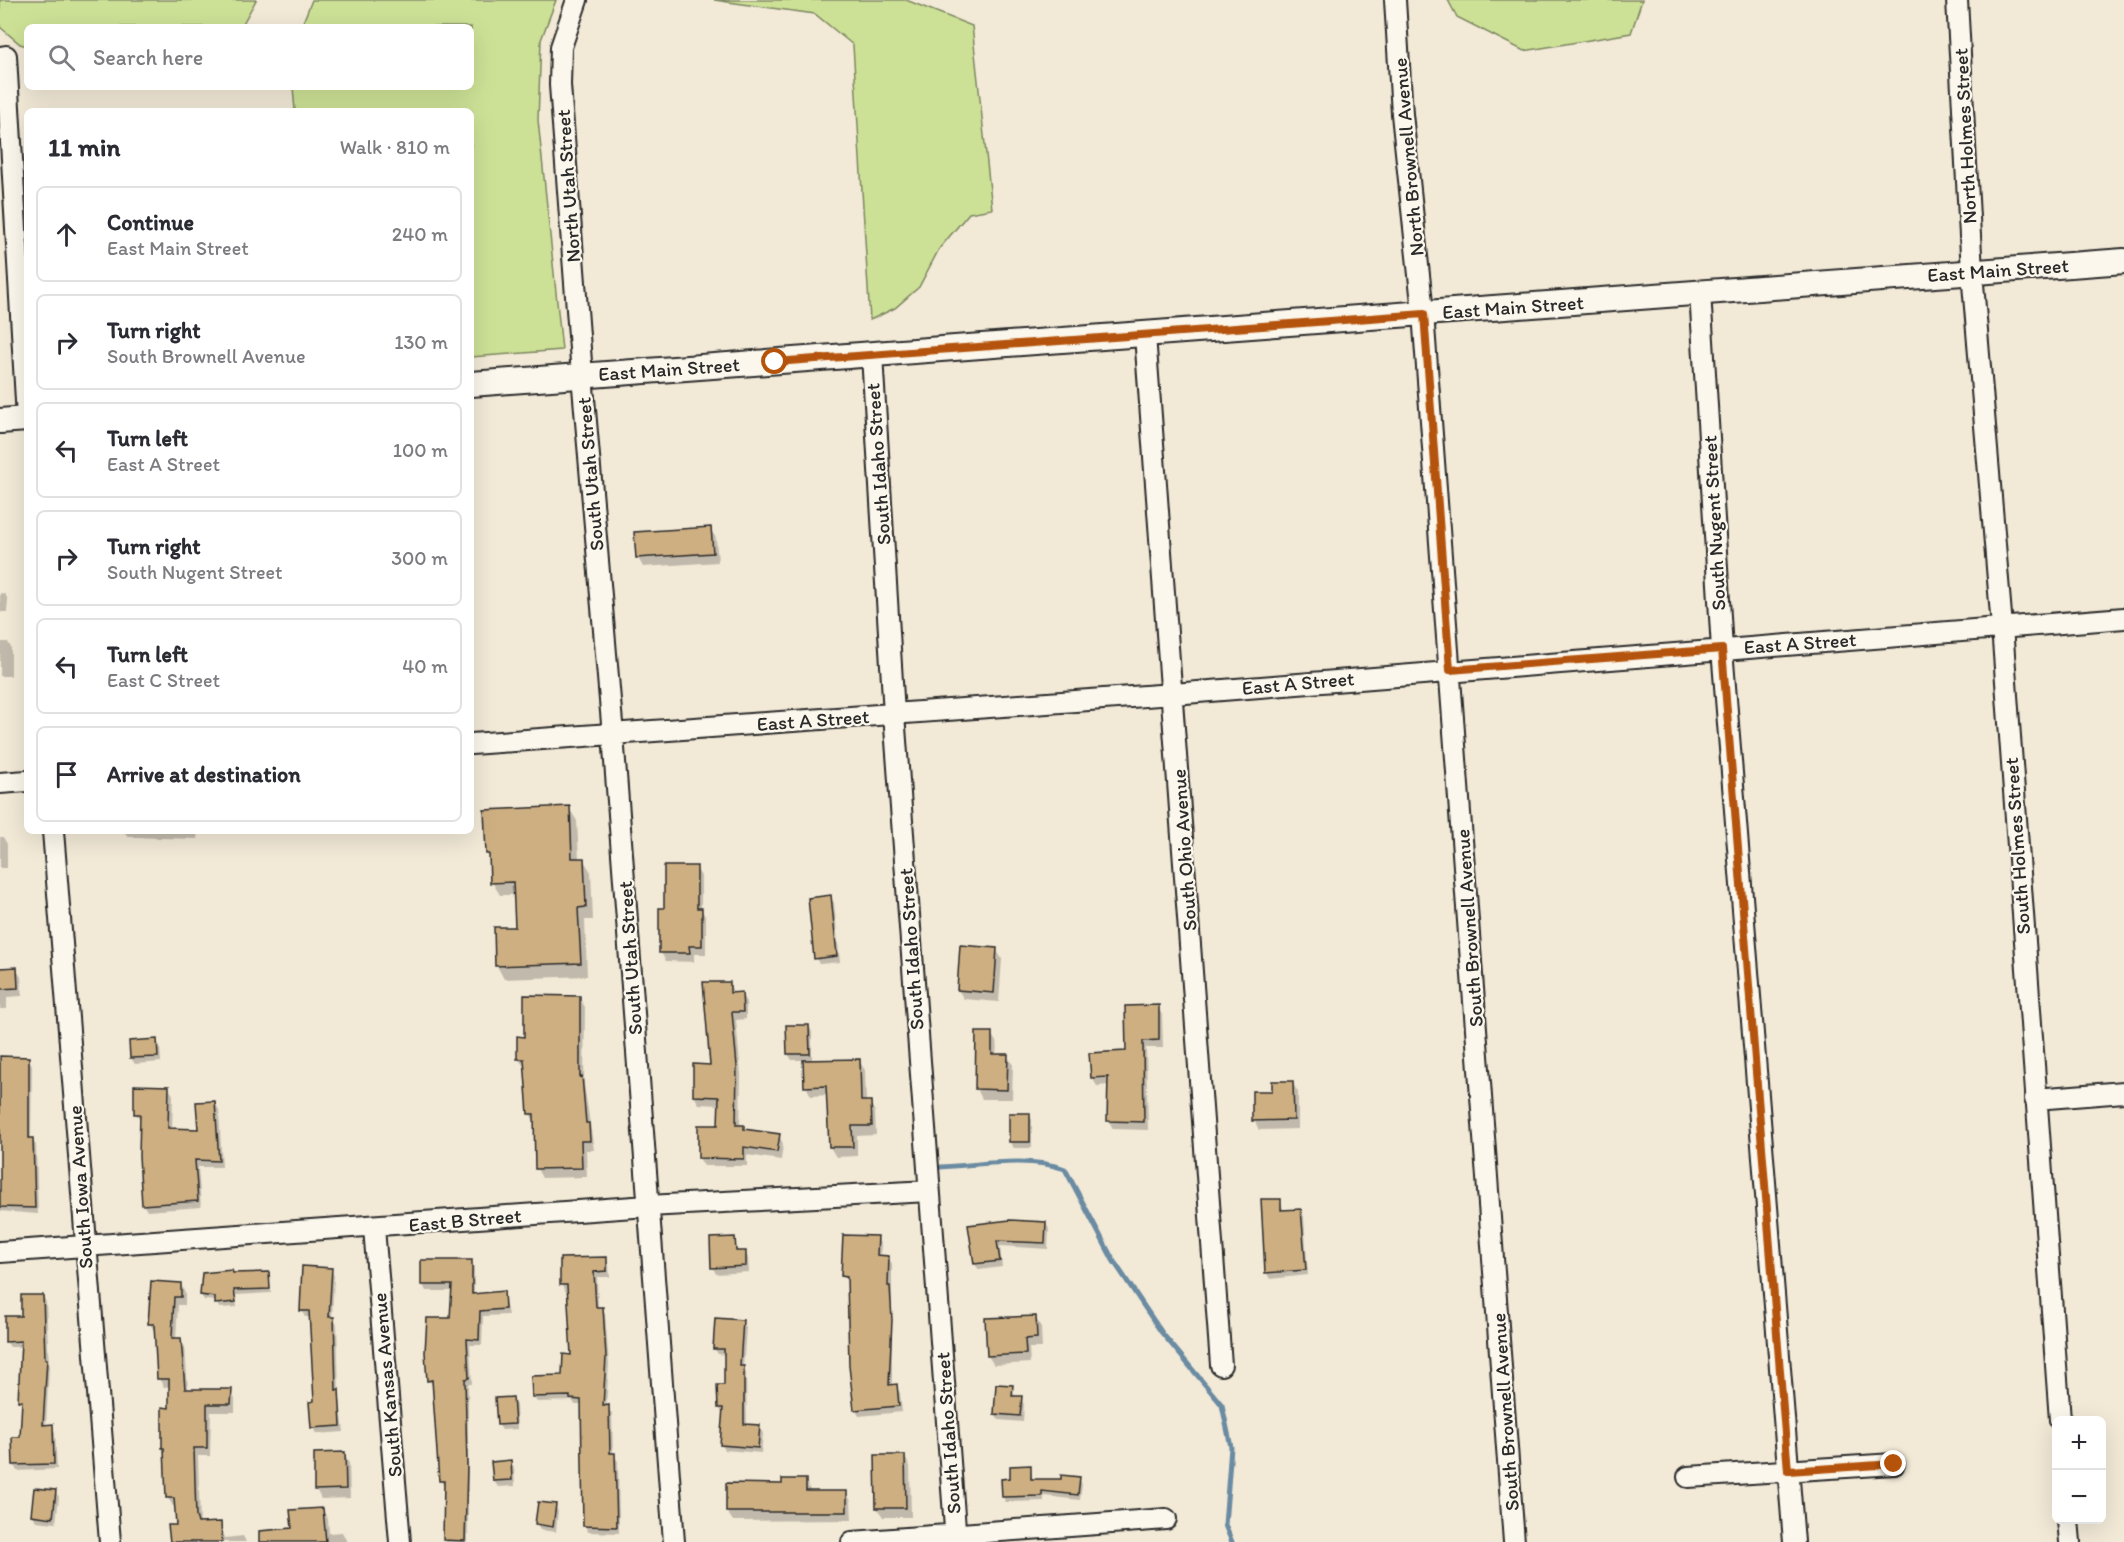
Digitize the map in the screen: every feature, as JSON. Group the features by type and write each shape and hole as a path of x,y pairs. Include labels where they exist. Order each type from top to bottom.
{"street":[{"name":"North Utah Street","path":"577,0 561,47 560,85 582,375"},
{"name":"North Brownell Avenue","path":"1395,0 1402,114 1424,314"},
{"name":"North Holmes Street","path":"1957,0 1972,272"},
{"path":"3,57 24,373"},
{"name":"East Main Street","path":"474,384 2124,261"},
{"name":"South Holmes Street","path":"1972,272 2002,627 2060,1416"},
{"name":"South Nugent Street","path":"1700,292 1722,649 1794,1542"},
{"name":"South Brownell Avenue","path":"1424,314 1514,1542"},
{"name":"South Ohio Avenue","path":"1145,335 1221,1365"},
{"name":"South Idaho Street","path":"872,355 894,714 956,1539"},
{"name":"South Utah Street","path":"582,375 613,735 674,1542"},
{"path":"0,421 24,418"},
{"name":"East A Street","path":"474,744 1173,694 1450,670 2124,618"},
{"path":"0,783 24,781"},
{"name":"South Iowa Avenue","path":"53,834 84,1246 110,1542"},
{"path":"2035,1099 2124,1092"},
{"name":"East B Street","path":"0,1252 374,1228 648,1206 929,1191"},
{"name":"South Kansas Avenue","path":"374,1228 400,1542"},
{"path":"1688,1477 1894,1464"},
{"path":"852,1542 956,1539 1166,1519"},
{"path":"2068,1524 2070,1542"}],"green space":[{"path":"0,0 256,0 243,24 24,24 24,45 0,27"},
{"path":"312,0 556,0 541,40 538,120 562,350 474,357 474,108 295,108 293,90 474,90 474,24 302,24"},
{"path":"714,0 906,0 972,26 992,209 969,213 939,249 919,287 895,308 870,320 853,45 815,14"},
{"path":"1448,0 1642,0 1631,33 1524,51 1457,17"}],"building":[{"path":"711,527 713,553 636,558 634,532"},
{"path":"570,806 572,858 584,858 586,907 578,908 581,963 495,966 494,927 515,927 513,882 490,883 484,810"},
{"path":"664,866 697,866 697,908 702,908 702,946 689,946 690,953 659,953 659,908 664,908"},
{"path":"831,895 837,956 814,959 808,898"},
{"path":"960,945 997,948 994,993 957,990"},
{"path":"17,967 18,988 0,989 0,968"},
{"path":"703,982 730,982 730,993 742,992 743,1012 732,1012 737,1066 736,1125 744,1125 744,1129 780,1134 777,1152 744,1147 744,1159 698,1158 698,1125 718,1125 719,1097 693,1096 693,1064 710,1065"},
{"path":"524,995 580,996 580,1077 582,1076 590,1141 581,1141 582,1168 535,1169 534,1114 528,1114 524,1059 517,1059 517,1036 524,1037"},
{"path":"1159,1005 1159,1040 1143,1041 1144,1122 1107,1121 1108,1077 1091,1078 1089,1053 1126,1051 1125,1006"},
{"path":"786,1025 809,1025 810,1054 787,1054"},
{"path":"976,1032 992,1032 992,1054 1008,1054 1007,1090 975,1089"},
{"path":"157,1039 158,1057 130,1058 129,1041"},
{"path":"0,1056 29,1057 29,1138 33,1138 35,1208 0,1207"},
{"path":"860,1059 861,1101 871,1101 872,1126 852,1126 853,1147 829,1147 826,1086 804,1087 803,1060"},
{"path":"1272,1081 1293,1081 1294,1120 1252,1121 1252,1091 1272,1091"},
{"path":"134,1085 169,1086 168,1128 198,1129 196,1102 215,1101 219,1161 195,1160 198,1201 142,1205 139,1156 140,1114 134,1114"},
{"path":"1009,1113 1030,1113 1030,1142 1009,1142"},
{"path":"1261,1199 1281,1199 1281,1210 1301,1209 1306,1270 1265,1273"},
{"path":"1010,1220 1046,1222 1045,1243 997,1241 1000,1261 974,1264 968,1225"},
{"path":"843,1235 878,1236 877,1255 889,1256 888,1286 890,1286 892,1320 889,1385 897,1384 899,1406 854,1410 849,1366 847,1277 841,1276"},
{"path":"735,1237 736,1251 746,1251 746,1266 711,1268 710,1238"},
{"path":"607,1257 607,1271 594,1272 596,1307 603,1307 606,1357 603,1406 609,1405 610,1453 615,1453 617,1527 583,1526 581,1400 570,1399 570,1396 532,1397 531,1376 562,1375 563,1354 571,1355 567,1285 560,1285 560,1258"},
{"path":"421,1260 472,1260 472,1294 504,1291 505,1309 480,1311 479,1340 467,1339 469,1378 465,1379 467,1465 465,1541 443,1540 444,1481 439,1481 432,1380 427,1381 425,1352 427,1318 450,1318 452,1285 421,1285"},
{"path":"302,1266 332,1268 329,1317 334,1317 336,1390 339,1389 341,1426 311,1428 309,1402 314,1401 309,1311 300,1311"},
{"path":"232,1270 233,1273 269,1272 270,1289 234,1290 236,1302 215,1304 215,1297 200,1295 202,1273"},
{"path":"151,1281 181,1283 181,1297 174,1297 172,1338 181,1338 185,1389 232,1389 231,1404 207,1404 207,1448 194,1448 198,1523 221,1522 222,1542 170,1542 168,1525 176,1525 174,1498 166,1498 164,1448 162,1448 162,1407 169,1408 169,1379 157,1379 154,1324 148,1324"},
{"path":"21,1295 43,1295 45,1359 47,1359 43,1425 53,1424 54,1464 13,1465 12,1437 20,1437 22,1401 18,1401 21,1341 5,1342 5,1316 21,1316"},
{"path":"1036,1316 1037,1338 1025,1339 1026,1354 987,1356 985,1318"},
{"path":"715,1318 743,1320 740,1366 744,1366 744,1424 760,1425 758,1448 720,1445 723,1408 718,1408 717,1385 724,1385 724,1349 713,1349"},
{"path":"996,1384 1013,1385 1012,1396 1022,1396 1020,1416 994,1414"},
{"path":"513,1397 515,1424 497,1425 495,1398"},
{"path":"345,1452 346,1489 314,1490 314,1453"},
{"path":"875,1455 905,1455 906,1508 876,1508"},
{"path":"511,1460 512,1480 493,1481 491,1462"},
{"path":"1031,1465 1031,1479 1061,1479 1061,1475 1080,1477 1078,1495 1042,1491 1042,1496 1002,1497 1001,1479 1010,1478 1010,1466"},
{"path":"782,1479 806,1479 806,1491 847,1491 847,1512 726,1512 726,1483 782,1484"},
{"path":"34,1488 56,1490 53,1518 31,1515"},
{"path":"538,1502 556,1504 553,1527 535,1524"},
{"path":"323,1508 326,1542 259,1542 259,1531 292,1528 290,1510"}],"waterway":[{"path":"941,1167 1020,1162 1051,1165 1065,1169 1113,1260 1162,1333 1222,1405 1231,1447 1225,1525 1232,1542"}],"route":[{"path":"775,362 1424,314 1450,670 1722,649 1788,1471 1894,1464"}]}
